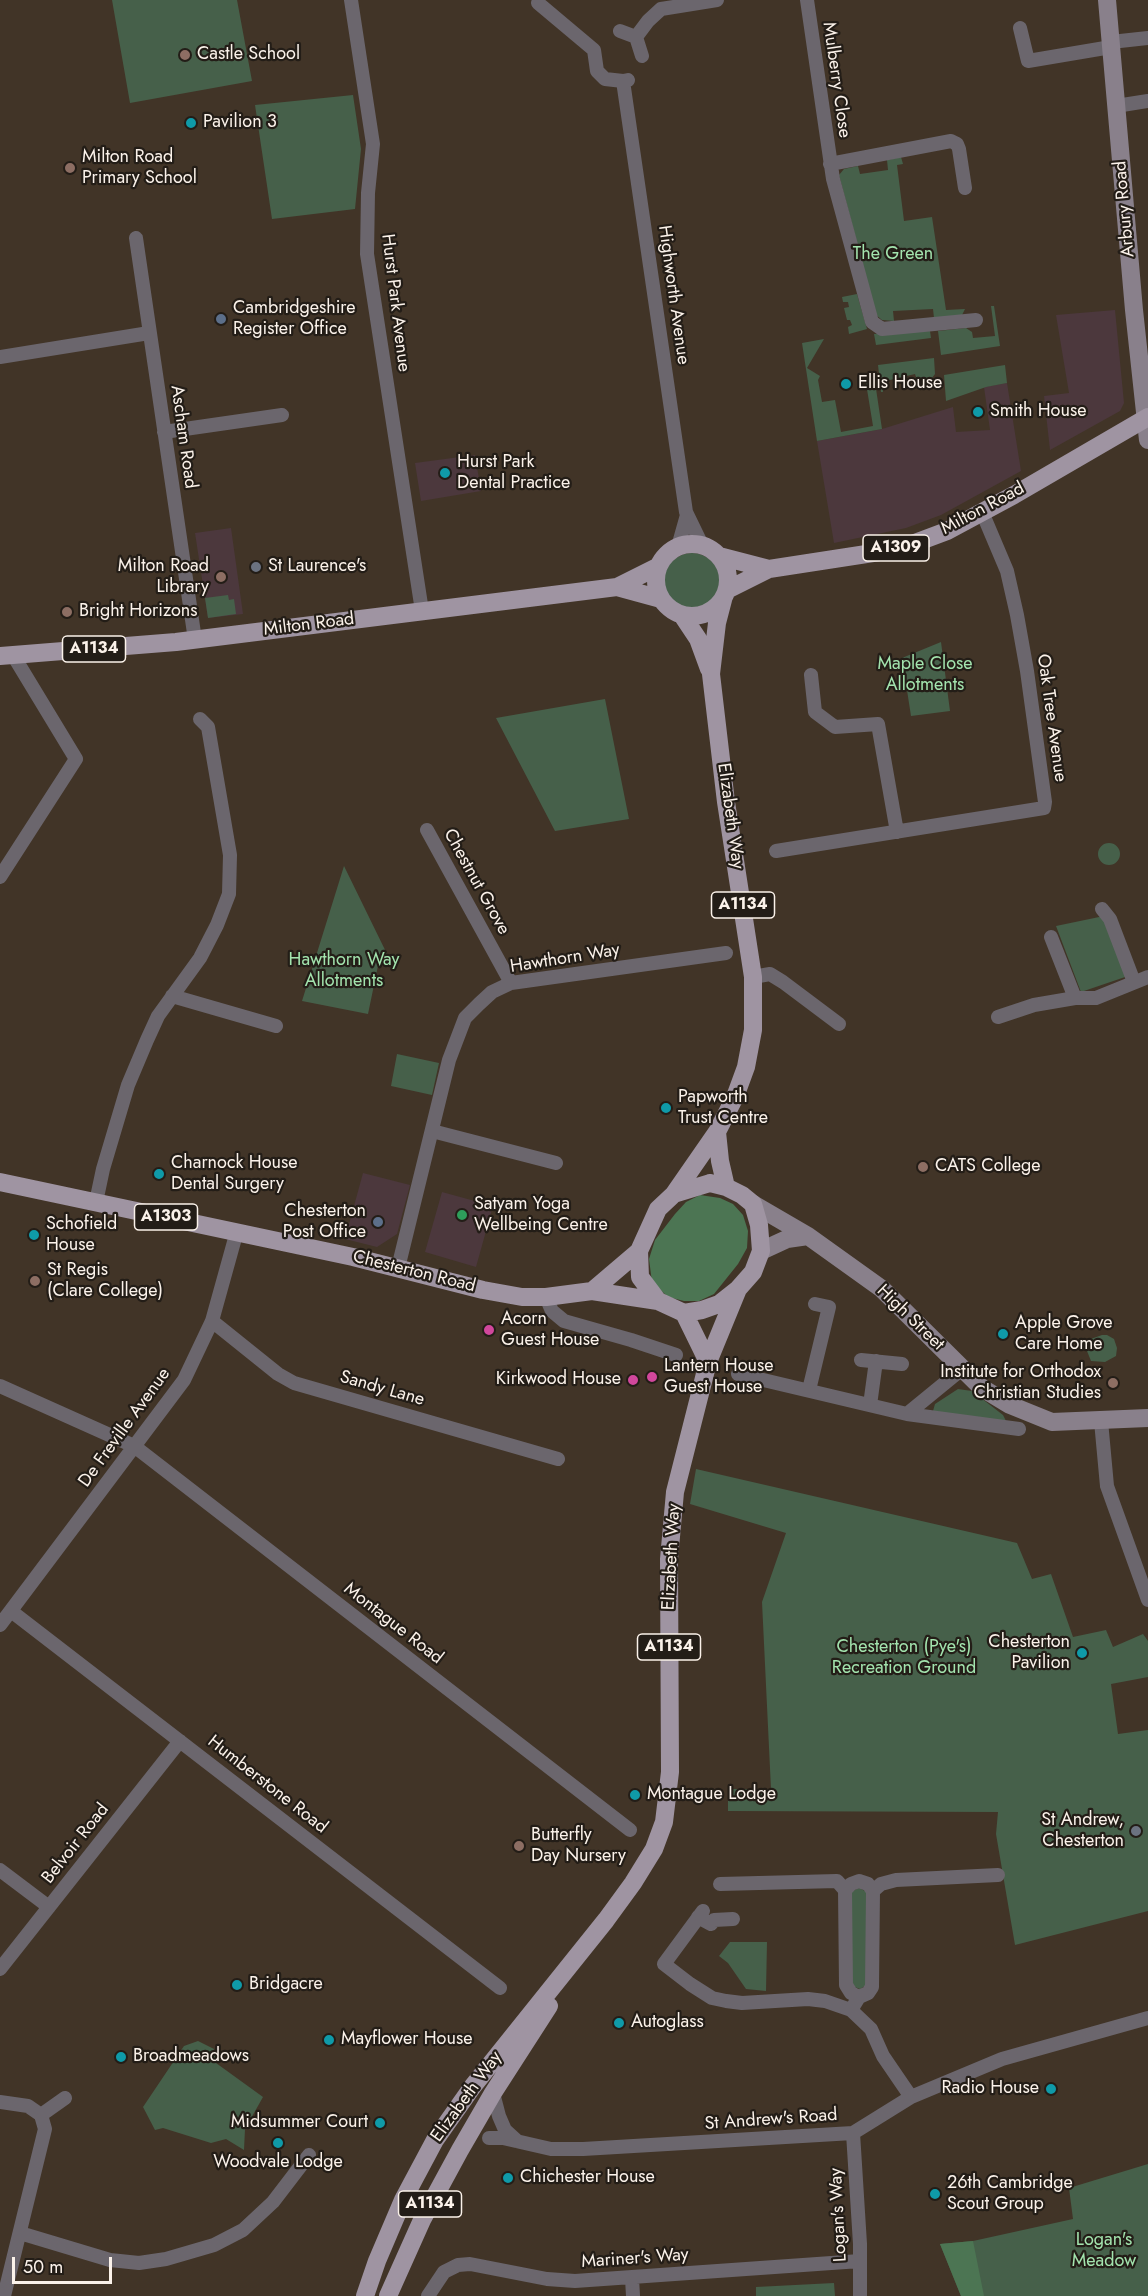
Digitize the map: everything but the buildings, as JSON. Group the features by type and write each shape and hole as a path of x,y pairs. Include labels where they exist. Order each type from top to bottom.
{"main road":[{"name":"Milton Road","path":"719,556 769,569 837,560 907,546 947,531 1146,417"},
{"path":"678,547 702,545 719,556"},
{"name":"A1134","path":"659,566 667,554 678,547"},
{"name":"A1134","path":"719,556 726,566 728,577 725,595"},
{"name":"Milton Road","path":"7,655 195,640 617,587 659,566"},
{"path":"659,566 656,585 661,599"},
{"name":"Milton Road","path":"725,595 769,569"},
{"name":"Milton Road","path":"617,587 661,599"},
{"path":"682,615 691,617 708,613 725,595"},
{"name":"Elizabeth Way","path":"674,1194 717,1132 735,1097 746,1067 753,1030 753,976 726,802 711,674 717,622 725,595"},
{"name":"A1134","path":"661,599 668,608 682,615"},
{"name":"Elizabeth Way","path":"682,615 698,639 711,674"},
{"path":"717,1132 726,1187"},
{"name":"Chesterton Road","path":"0,1182 237,1231 483,1290 522,1297 546,1297 592,1291 658,1301"},
{"path":"592,1291 639,1251 658,1209 674,1194 710,1183 742,1194 753,1204 759,1225 761,1251 753,1272 738,1289 719,1304 684,1313 658,1301 640,1277 639,1251"},
{"name":"Elizabeth Way","path":"365,2296 403,2200 435,2140 480,2077 606,1920 654,1849 663,1822 670,1772 669,1558 675,1492 708,1362 738,1289"},
{"path":"684,1313 708,1362"},
{"name":"Elizabeth Way","path":"388,2296 422,2220 493,2093 547,2009 592,1946 606,1920"}],"street":[{"name":"Hurst Park Avenue","path":"351,0 373,144 368,193 367,254 422,611"},
{"path":"636,37 661,9 717,0"},
{"name":"Mulberry Close","path":"807,0 830,164 860,285 874,325 882,328 975,320"},
{"name":"Arbury Road","path":"1107,0 1148,440"},
{"name":"Highworth Avenue","path":"538,3 594,50 597,71 605,79 626,80 687,515 702,545"},
{"path":"1020,28 1028,61 1148,38"},
{"path":"620,31 636,37"},
{"path":"636,37 642,56"},
{"path":"1116,106 1148,101"},
{"name":"Mulberry Close","path":"830,164 951,141 957,144 959,149 965,188"},
{"name":"Ascham Road","path":"136,238 195,640"},
{"path":"0,357 150,333"},
{"path":"164,432 282,415"},
{"name":"Oak Tree Avenue","path":"776,851 1044,808 1027,671 1007,571 982,512"},
{"name":"Highworth Avenue","path":"678,547 687,515"},
{"path":"0,877 76,759 7,655"},
{"path":"811,675 815,711 835,727 879,724 897,832"},
{"path":"96,1202 103,1168 128,1085 158,1016 200,958 217,925 229,894 230,855 208,727 200,719"},
{"name":"Chestnut Grove","path":"427,830 511,983"},
{"path":"1102,909 1110,919 1134,982"},
{"path":"1051,938 1075,998"},
{"name":"Hawthorn Way","path":"398,1268 449,1060 465,1018 492,992 511,983 726,953"},
{"path":"753,976 770,974 783,981 838,1024"},
{"path":"998,1017 1034,1005 1075,998 1096,998 1148,977"},
{"path":"172,996 276,1026"},
{"path":"432,1131 556,1163"},
{"name":"High Street","path":"753,1204 808,1236 882,1289 982,1388 1010,1405 1052,1422 1148,1418"},
{"name":"De Freville Avenue","path":"0,1625 184,1380 212,1322 237,1231"},
{"path":"761,1251 787,1239 808,1236"},
{"path":"546,1297 552,1311 564,1321 675,1355"},
{"path":"809,1390 829,1306 815,1304"},
{"name":"Sandy Lane","path":"212,1322 278,1374 294,1383 558,1459"},
{"path":"861,1360 902,1364"},
{"path":"870,1405 876,1361"},
{"path":"907,1414 962,1369"},
{"path":"738,1374 907,1414 1019,1429"},
{"name":"Montague Road","path":"0,1386 134,1446 630,1830"},
{"path":"1101,1421 1107,1486 1148,1598"},
{"name":"Humberstone Road","path":"11,1611 500,1988"},
{"name":"Belvoir Road","path":"0,1969 180,1741"},
{"path":"0,1870 48,1907"},
{"path":"873,1891 881,1884 896,1880 998,1875"},
{"path":"720,1884 837,1881 845,1890 846,1985 851,1993 859,1997"},
{"path":"845,1890 851,1884 859,1881 868,1884 873,1891 872,1987 868,1993 859,1997 851,2010"},
{"path":"733,1919 714,1920 711,1924 700,1914 663,1964 712,1998 742,2003 825,2001 851,2010 871,2029 883,2056 911,2097"},
{"name":"St Andrew's Road","path":"489,2138 551,2149 583,2149 853,2133 911,2097 1002,2059 1148,2018"},
{"path":"493,2093 505,2130 518,2142"},
{"path":"41,2115 65,2098"},
{"path":"0,2102 28,2106 41,2115 45,2129 20,2233 4,2279 4,2296"},
{"name":"Logan's Way","path":"853,2133 860,2296"},
{"path":"20,2233 110,2260 139,2263 166,2259 214,2245 243,2230 273,2202 309,2155"},
{"name":"Mariner's Way","path":"428,2296 444,2272 458,2265 470,2264 556,2280 574,2281 860,2261"},
{"path":"632,2278 633,2296"}],"shaded area":[{"path":"1115,310 1124,403 1120,411 1050,450 1044,396 1069,393 1056,315"},
{"path":"1007,383 1021,471 941,515 906,528 834,543 817,441 882,429 953,407 956,432 990,430 984,387"},
{"path":"475,455 481,491 421,501 415,463"},
{"name":"Milton Road Library","path":"231,528 243,614 208,618 195,533"},
{"path":"363,1173 410,1185 397,1234 377,1247 345,1239"},
{"path":"442,1192 493,1206 476,1267 425,1252"}],"green space":[{"name":"Castle School","path":"112,0 237,0 252,81 130,103"},
{"path":"353,95 361,149 355,209 272,219 255,105"},
{"name":"The Green","path":"901,157 903,164 897,165 904,221 932,217 946,310 965,309 962,315 934,318 933,309 893,311 894,321 882,320 876,315 839,175 844,169 858,166 860,174 888,170 887,160"},
{"path":"857,294 867,329 849,334 848,327 852,325 850,320 847,320 844,308 849,307 848,302 843,302 842,297"},
{"path":"991,306 994,306 1000,346 941,355 938,331 966,328 972,332 973,338 995,336"},
{"path":"930,331 931,338 876,345 874,334"},
{"path":"824,339 807,368 820,376 818,380 822,402 835,400 841,432 873,426 865,377 870,377 871,383 875,382 882,429 817,441 802,343"},
{"path":"934,358 935,374 932,378 918,383 915,374 882,382 883,392 881,392 878,365"},
{"path":"1005,365 1007,383 986,387 946,401 944,375"},
{"path":"692,553 707,558 715,566 720,581 715,596 707,604 692,609 677,604 669,596 664,581 669,566 677,558"},
{"path":"228,595 229,600 234,599 236,614 208,618 205,598"},
{"name":"Maple Close Allotments","path":"941,642 950,711 911,716 902,658"},
{"path":"605,699 629,819 555,831 496,718"},
{"path":"1109,843 1117,846 1120,854 1117,862 1109,865 1101,862 1098,854 1101,846"},
{"name":"Hawthorn Way Allotments","path":"344,866 388,956 379,961 368,1014 302,1001"},
{"path":"1104,916 1128,976 1081,992 1056,926"},
{"path":"397,1054 439,1063 432,1095 391,1086"},
{"path":"700,1195 720,1198 733,1204 743,1215 748,1231 747,1248 738,1264 714,1294 699,1301 684,1301 668,1297 652,1282 649,1259 655,1240 675,1214 686,1202"},
{"path":"1102,1335 1114,1339 1117,1348 1116,1356 1105,1362 1091,1361 1085,1346 1088,1340"},
{"path":"958,1389 972,1391 1003,1415 1007,1423 933,1411 935,1404"},
{"name":"Chesterton (Pye's) Recreation Ground","path":"696,1469 1017,1543 1032,1579 1051,1574 1073,1637 1106,1630 1113,1647 1143,1634 1148,1641 1148,1677 1111,1684 1118,1734 1148,1730 1148,1911 1015,1945 996,1834 998,1812 728,1811 728,1789 771,1789 762,1602 786,1533 690,1504"},
{"path":"859,1888 867,1892 868,1981 860,1989 852,1986 851,1892"},
{"path":"730,1942 767,1942 766,1991 746,1989 728,1963 719,1956"},
{"path":"198,2041 214,2049 216,2063 263,2097 245,2129 244,2150 226,2139 211,2143 163,2128 155,2130 143,2107 184,2046"},
{"name":"Logan's Meadow","path":"1148,2164 1148,2296 961,2296 940,2244 973,2241 1073,2219 1069,2188"},
{"path":"973,2241 984,2296 961,2296 940,2244"},
{"path":"834,2283 835,2296 756,2296 756,2287"}],"place":[{"name":"Castle School","path":"185,55"},
{"name":"Pavilion 3","path":"191,123"},
{"name":"Milton Road Primary School","path":"70,168"},
{"name":"Cambridgeshire Register Office","path":"221,319"},
{"name":"Ellis House","path":"846,384"},
{"name":"Smith House","path":"978,412"},
{"name":"Hurst Park Dental Practice","path":"445,473"},
{"name":"St Laurence's","path":"256,567"},
{"name":"Milton Road Library","path":"221,577"},
{"name":"Bright Horizons","path":"67,612"},
{"name":"Papworth Trust Centre","path":"666,1108"},
{"name":"CATS College","path":"923,1167"},
{"name":"Charnock House Dental Surgery","path":"159,1174"},
{"name":"Satyam Yoga Wellbeing Centre","path":"462,1215"},
{"name":"Chesterton Post Office","path":"378,1222"},
{"name":"Schofield House","path":"34,1235"},
{"name":"St Regis (Clare College)","path":"35,1281"},
{"name":"Acorn Guest House","path":"489,1330"},
{"name":"Apple Grove Care Home","path":"1003,1334"},
{"name":"Lantern House Guest House","path":"652,1377"},
{"name":"Kirkwood House","path":"633,1380"},
{"name":"Institute for Orthodox Christian Studies","path":"1113,1383"},
{"name":"Chesterton Pavilion","path":"1082,1653"},
{"name":"Montague Lodge","path":"635,1795"},
{"name":"St Andrew, Chesterton","path":"1136,1831"},
{"name":"Butterfly Day Nursery","path":"519,1846"},
{"name":"Bridgacre","path":"237,1985"},
{"name":"Autoglass","path":"619,2023"},
{"name":"Mayflower House","path":"329,2040"},
{"name":"Broadmeadows","path":"121,2057"},
{"name":"Radio House","path":"1051,2089"},
{"name":"Midsummer Court","path":"380,2123"},
{"name":"Woodvale Lodge","path":"278,2143"},
{"name":"Chichester House","path":"508,2178"},
{"name":"26th Cambridge Scout Group","path":"935,2194"}]}
